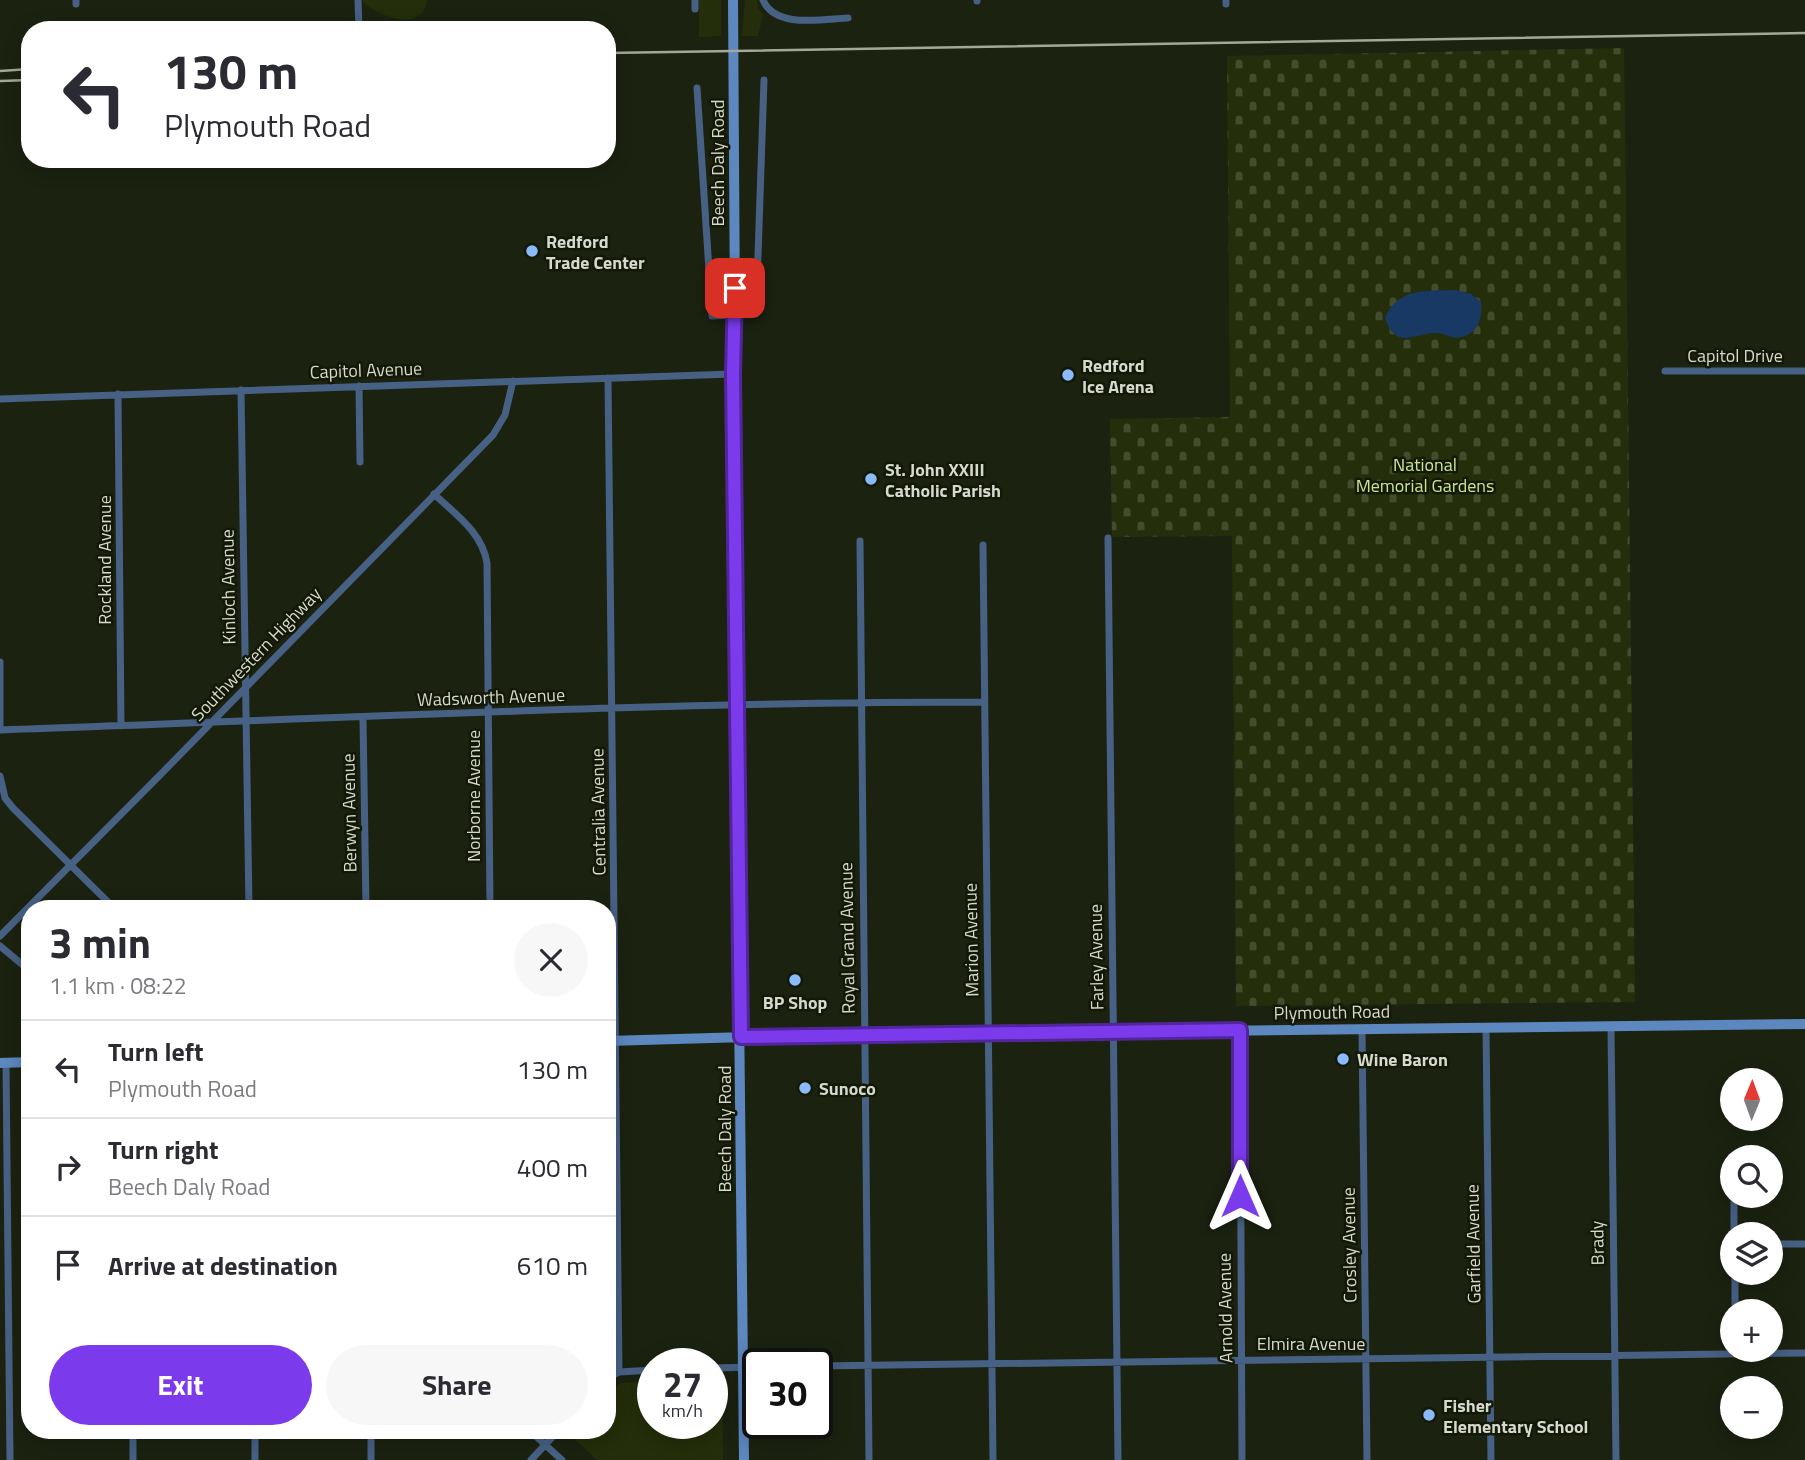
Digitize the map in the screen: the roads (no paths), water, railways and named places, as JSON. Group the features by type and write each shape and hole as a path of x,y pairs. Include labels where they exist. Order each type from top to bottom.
{"main road":[{"name":"Beech Daly Road","path":"733,0 733,374 743,1348"},
{"name":"Plymouth Road","path":"616,1041 1113,1031 1805,1024"},
{"path":"3,1063 21,1062"},
{"name":"Beech Daly Road","path":"744,1439 744,1460"}],"street":[{"path":"358,0 359,21"},
{"path":"765,4 778,16 792,19 848,18"},
{"path":"698,88 712,316 756,314 764,80"},
{"name":"Capitol Drive","path":"1665,371 1805,371"},
{"name":"Capitol Avenue","path":"0,399 733,374"},
{"name":"Centralia Avenue","path":"608,378 611,900"},
{"name":"Southwestern Highway","path":"36,900 498,428 505,415 513,381"},
{"path":"359,386 360,462"},
{"name":"Kinloch Avenue","path":"241,390 249,900"},
{"name":"Rockland Avenue","path":"118,394 121,726"},
{"name":"Norborne Avenue","path":"434,494 475,533 485,552 490,900"},
{"name":"Farley Avenue","path":"1108,538 1118,1460"},
{"name":"Royal Grand Avenue","path":"860,541 869,1460"},
{"name":"Marion Avenue","path":"983,545 993,1460"},
{"path":"0,662 0,729"},
{"name":"Wadsworth Avenue","path":"0,729 736,705 984,702"},
{"name":"Berwyn Avenue","path":"363,718 366,900"},
{"path":"0,776 2,789 9,803 106,900"},
{"name":"Southwestern Highway","path":"0,936 21,915"},
{"path":"0,946 21,964"},
{"name":"Brady","path":"1611,1026 1615,1460"},
{"name":"Garfield Avenue","path":"1486,1028 1491,1460"},
{"name":"Crosley Avenue","path":"1362,1029 1367,1460"},
{"name":"Arnold Avenue","path":"1240,1030 1242,1460"},
{"path":"3,1063 10,1460"},
{"path":"1783,1244 1805,1244"},
{"name":"Centralia Avenue","path":"616,1248 619,1372"},
{"name":"Elmira Avenue","path":"833,1366 1720,1352"},
{"name":"Elmira Avenue","path":"1783,1353 1805,1353"},
{"path":"616,1374 637,1371"},
{"path":"132,1439 133,1460"},
{"path":"255,1439 255,1460"},
{"path":"371,1439 371,1460"},
{"path":"539,1439 562,1460"},
{"path":"531,1460 551,1439"}],"water":[{"path":"1456,290 1471,294 1481,302 1479,323 1471,333 1459,337 1435,333 1406,338 1394,334 1389,328 1385,318 1391,308 1406,296 1424,291"}],"railway":[{"path":"616,53 1805,33"},
{"path":"0,71 21,70"},
{"path":"0,81 21,80"}],"place":[{"name":"Redford Trade Center","path":"532,251"},
{"name":"Redford Ice Arena","path":"1068,375"},
{"name":"St. John XXIII Catholic Parish","path":"871,479"},
{"name":"BP Shop","path":"795,980"},
{"name":"Wine Baron","path":"1343,1059"},
{"name":"Sunoco","path":"805,1088"},
{"name":"Fisher Elementary School","path":"1429,1415"}],"park label":[{"name":"National Memorial Gardens","path":"1425,474"}]}
